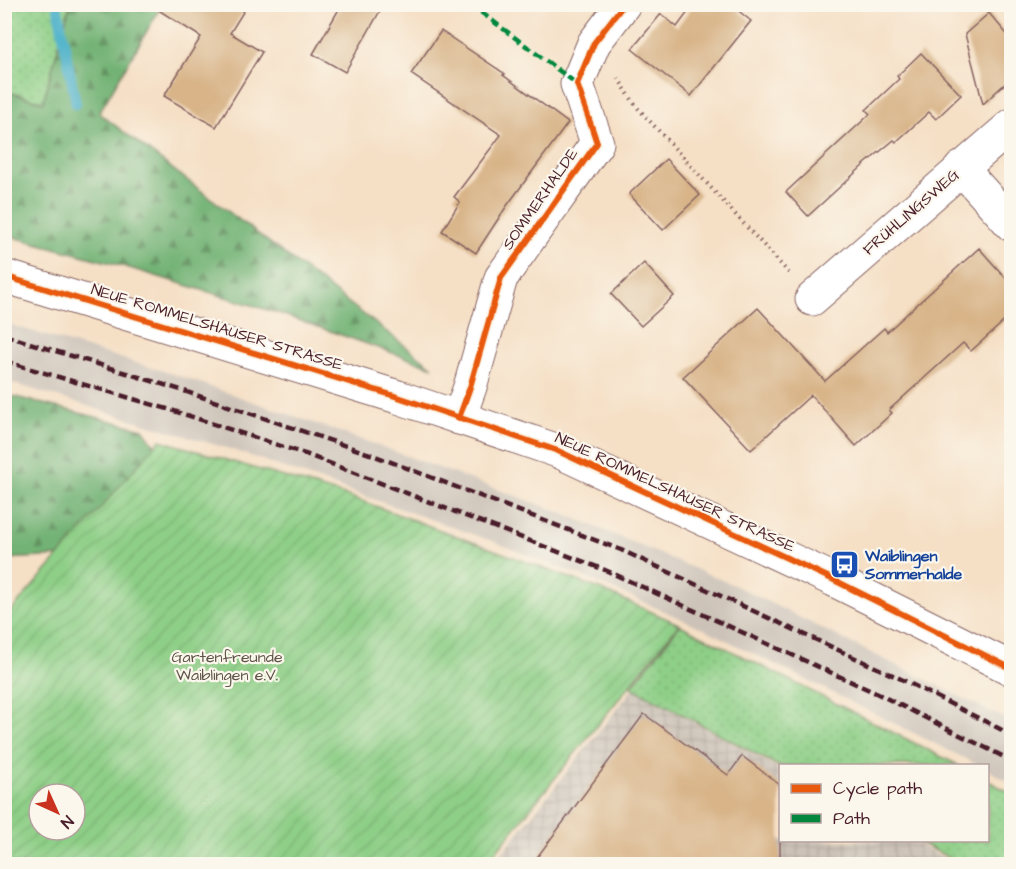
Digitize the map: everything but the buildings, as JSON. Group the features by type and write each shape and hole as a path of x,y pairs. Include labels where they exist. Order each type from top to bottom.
{"street":[{"name":"SOMMERHALDE","path":"459,418 501,278 597,143 577,84 594,43 624,4"},
{"name":"FRÜHLINGSWEG","path":"812,299 1011,125"},
{"path":"961,168 1011,225"},
{"name":"NEUE ROMMELSHAUSER STRASSE","path":"4,276 398,397 558,451 834,580 1011,669"}],"path":[{"path":"636,106 783,266"}],"shaded area":[{"path":"4,323 183,377 562,513 734,585 1011,722 1011,783 989,771 989,764 976,764 702,628 602,584 492,541 239,452 5,381"},
{"path":"633,689 779,768 779,842 914,842 956,864 493,864"}],"green space":[{"path":"4,5 70,5 43,102 5,91"},
{"path":"70,5 162,5 99,113 433,367 281,314 126,267 5,235 4,91 43,102"},
{"path":"4,394 143,429 187,488 105,554 5,559"},
{"name":"Gartenfreunde Waiblingen e.V.","path":"160,440 351,497 597,588 679,624 486,864 5,864 5,618"},
{"path":"680,625 956,764 779,764 779,766 631,687"},
{"path":"989,782 1011,793 1011,864 961,864 919,842 989,842"}],"waterway":[{"path":"57,4 76,104"}],"railway":[{"path":"4,335 181,390 370,454 621,550 899,678 1012,735"},
{"path":"4,361 171,410 308,455 605,570 876,693 1012,761"}],"marked path":[{"path":"470,4 577,84"}],"cycle path":[{"path":"459,418 501,278 597,143 577,84 594,43 624,4"},
{"path":"4,276 398,397 558,451 834,580 1012,669"}],"place":[{"name":"Waiblingen Sommerhalde","path":"844,565"}]}
